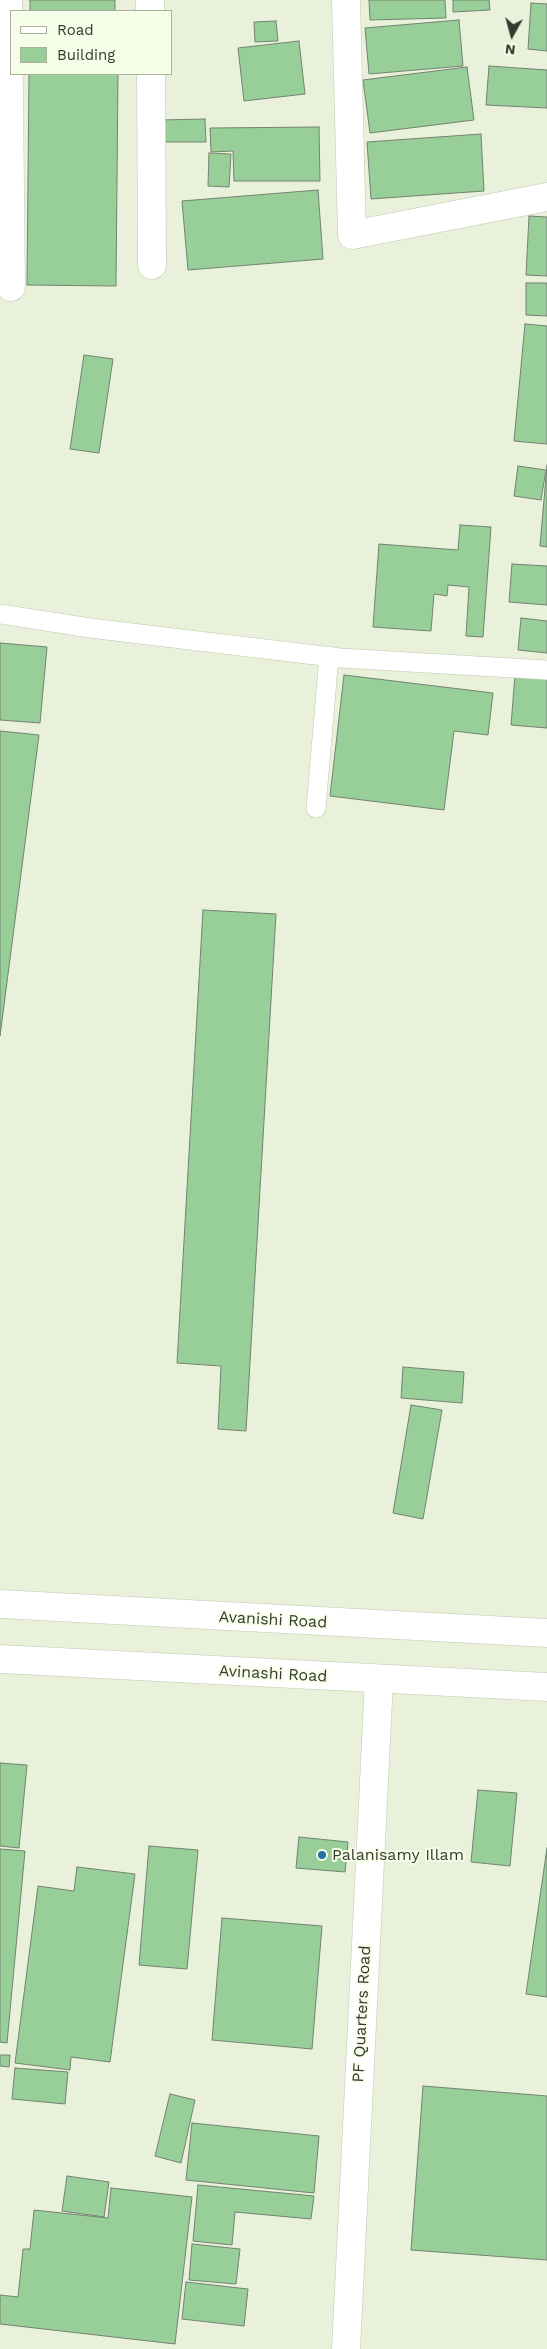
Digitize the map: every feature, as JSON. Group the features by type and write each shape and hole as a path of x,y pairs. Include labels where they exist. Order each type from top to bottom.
{"street":[{"path":"8,0 11,287"},
{"path":"346,0 352,235 547,197"},
{"path":"151,75 152,265"},
{"name":"Avanishi Road","path":"0,1604 547,1632"},
{"name":"Avinashi Road","path":"0,1659 379,1680 547,1687"},
{"name":"PF Quarters Road","path":"346,2349 379,1680"}],"lane":[{"path":"0,614 90,628 329,656 547,670"},
{"path":"316,808 329,656"}],"building":[{"path":"30,0 115,0 115,10 30,10"},
{"path":"369,0 445,0 446,18 370,20"},
{"path":"453,0 489,0 490,10 453,12"},
{"path":"531,3 547,4 547,51 528,49"},
{"path":"459,20 463,66 369,74 365,28"},
{"path":"276,21 278,41 255,42 254,22"},
{"path":"299,41 305,94 244,101 238,48"},
{"path":"489,66 547,70 547,108 486,105"},
{"path":"467,67 474,120 370,133 363,80"},
{"path":"29,75 118,75 116,286 27,285"},
{"path":"205,119 206,142 159,142 159,120"},
{"path":"319,127 320,181 234,181 233,151 211,152 210,128"},
{"path":"481,134 484,191 371,199 367,142"},
{"path":"209,153 231,154 229,187 208,186"},
{"path":"318,190 323,259 188,270 182,201"},
{"path":"529,216 547,217 547,276 526,275"},
{"path":"526,283 547,283 547,316 526,315"},
{"path":"525,324 547,326 547,444 514,441"},
{"path":"84,355 113,359 99,453 70,449"},
{"path":"547,465 547,547 540,546"},
{"path":"518,466 546,470 541,500 514,496"},
{"path":"460,525 491,527 483,637 466,636 469,587 448,585 447,596 434,594 431,631 373,627 379,544 458,550"},
{"path":"512,564 547,566 547,605 509,602"},
{"path":"521,618 547,621 547,653 518,650"},
{"path":"0,643 47,647 40,723 0,720"},
{"path":"344,675 493,693 488,735 454,731 444,810 330,796"},
{"path":"515,675 547,678 547,728 511,725"},
{"path":"0,731 39,735 0,1036"},
{"path":"203,910 276,914 246,1431 218,1429 221,1366 177,1363"},
{"path":"403,1367 464,1372 462,1403 401,1398"},
{"path":"411,1405 442,1410 423,1519 393,1513"},
{"path":"0,1763 27,1765 19,1848 0,1846"},
{"path":"478,1790 517,1793 510,1866 471,1862"},
{"name":"Palanisamy Illam","path":"299,1837 348,1842 345,1872 296,1868"},
{"path":"149,1846 198,1850 187,1969 139,1965"},
{"path":"547,1848 547,1997 526,1994"},
{"path":"0,1849 25,1851 7,2043 0,2042"},
{"path":"77,1867 135,1874 110,2062 71,2057 70,2070 15,2063 38,1886 74,1891"},
{"path":"222,1918 322,1926 312,2049 212,2040"},
{"path":"0,2055 10,2055 9,2067 0,2066"},
{"path":"15,2068 68,2072 65,2104 12,2099"},
{"path":"423,2086 547,2096 547,2260 411,2250"},
{"path":"170,2094 195,2100 181,2163 155,2156"},
{"path":"192,2123 319,2136 314,2193 186,2180"},
{"path":"67,2176 109,2182 104,2217 62,2211"},
{"path":"198,2185 314,2196 311,2219 235,2212 232,2245 193,2241"},
{"path":"111,2188 192,2197 175,2344 0,2324 0,2295 18,2297 23,2249 30,2249 34,2210 108,2218"},
{"path":"192,2244 240,2249 236,2284 189,2280"},
{"path":"186,2282 248,2289 244,2326 182,2319"}],"place":[{"name":"Palanisamy Illam","path":"322,1855"}]}
